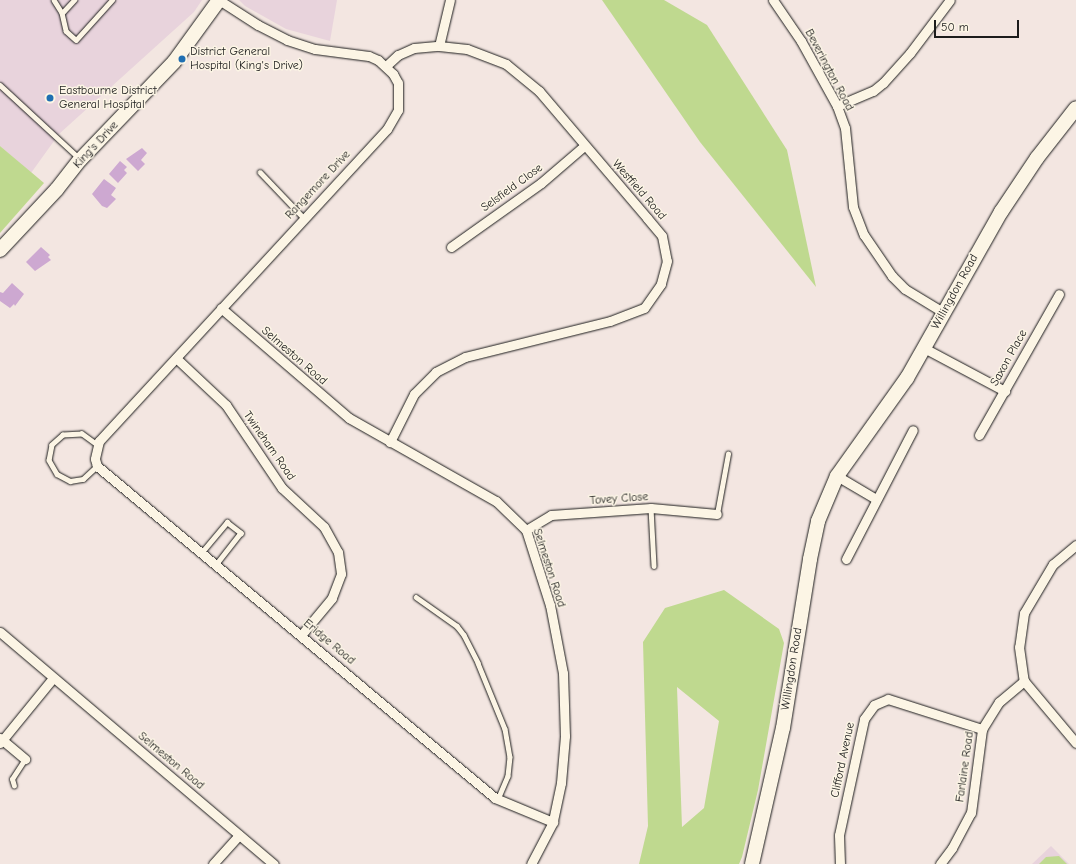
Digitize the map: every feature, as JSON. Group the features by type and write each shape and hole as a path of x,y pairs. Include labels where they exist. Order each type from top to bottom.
{"main road":[{"name":"King's Drive","path":"0,250 57,189 80,160 174,62 219,0"},
{"name":"Willingdon Road","path":"752,864 782,728 810,559 818,521 837,476 907,378 942,312 1001,212 1037,158 1074,115"}],"street":[{"name":"Rangemore Drive","path":"97,445 387,128 398,110 398,84 386,66 369,56 315,49 287,40 258,26 219,0"},
{"path":"439,46 450,0"},
{"name":"Beverington Road","path":"773,0 801,41 837,106 845,128 853,207 864,235 877,257 896,280 942,312"},
{"path":"837,106 873,90 883,83 910,53 950,0"},
{"name":"Westfield Road","path":"386,66 398,55 414,48 439,46 467,49 506,64 539,91 584,146 662,236 667,261 661,284 644,308 610,321 465,357 436,372 414,394 390,442"},
{"name":"Selsfield Close","path":"452,247 541,183 584,146"},
{"name":"Saxon Place","path":"979,434 1059,294"},
{"name":"Selmeston Road","path":"221,308 349,418 496,500 526,530 550,605 563,673 565,736 561,783 553,822 531,864"},
{"path":"924,348 1004,391"},
{"name":"Twineham Road","path":"176,358 226,404 282,488 324,528 338,552 340,574 332,598 302,634"},
{"path":"846,559 913,430"},
{"path":"97,445 95,460 98,466"},
{"name":"Eridge Road","path":"98,466 302,634 498,799 553,822"},
{"path":"837,476 876,499"},
{"name":"Tovey Close","path":"526,530 551,515 651,508 717,514"},
{"path":"1076,545 1053,564 1024,613 1019,647 1024,681 1076,743"},
{"name":"Selmeston Road","path":"0,632 274,864"},
{"path":"25,760 1,740 53,678"},
{"name":"Farlaine Road","path":"940,864 952,848 971,813 982,729 1000,702 1024,681"},
{"name":"Clifford Avenue","path":"840,864 839,835 864,719 874,704 888,699 982,729"},
{"path":"213,864 239,835"}],"lane":[{"path":"54,0 62,13 66,31 76,40 112,0"},
{"path":"62,13 74,0"},
{"path":"0,85 80,160"},
{"path":"260,172 304,218"},
{"path":"97,445 82,434 62,435 52,445 49,460 57,474 70,480 83,479 98,466"},
{"path":"717,514 728,454"},
{"path":"651,508 654,566"},
{"path":"202,552 227,522 241,533 216,564"},
{"path":"416,597 457,626 464,635 502,722 510,757 508,776 498,799"},
{"path":"14,786 12,779 25,760"}],"shaded area":[{"name":"Eastbourne District General Hospital","path":"0,0 202,0 194,12 59,134 31,173 0,146"},
{"path":"239,0 337,0 330,41 286,29 245,6"},
{"path":"1051,846 1069,864 1032,864"}],"green space":[{"path":"602,0 664,0 707,25 787,150 816,287 700,142"},
{"path":"0,146 44,183 0,233"},
{"path":"724,590 779,629 784,643 758,790 739,864 639,864 648,826 643,642 665,608","holes":["677,687 719,721 704,808 682,827"]},
{"path":"1059,856 1067,864 1039,864 1046,857"}],"building":[{"path":"142,148 147,153 141,160 145,164 138,171 126,159"},
{"path":"120,161 127,167 124,170 127,173 118,183 109,174"},
{"path":"104,179 116,188 111,195 116,199 107,208 102,206 92,194"},
{"path":"41,247 50,255 48,257 51,260 35,271 26,262"},
{"path":"12,283 24,294 15,306 14,304 10,308 0,301 0,292 3,293"}],"place":[{"name":"District General Hospital (King's Drive)","path":"182,59"},
{"name":"Eastbourne District General Hospital","path":"50,98"}]}
